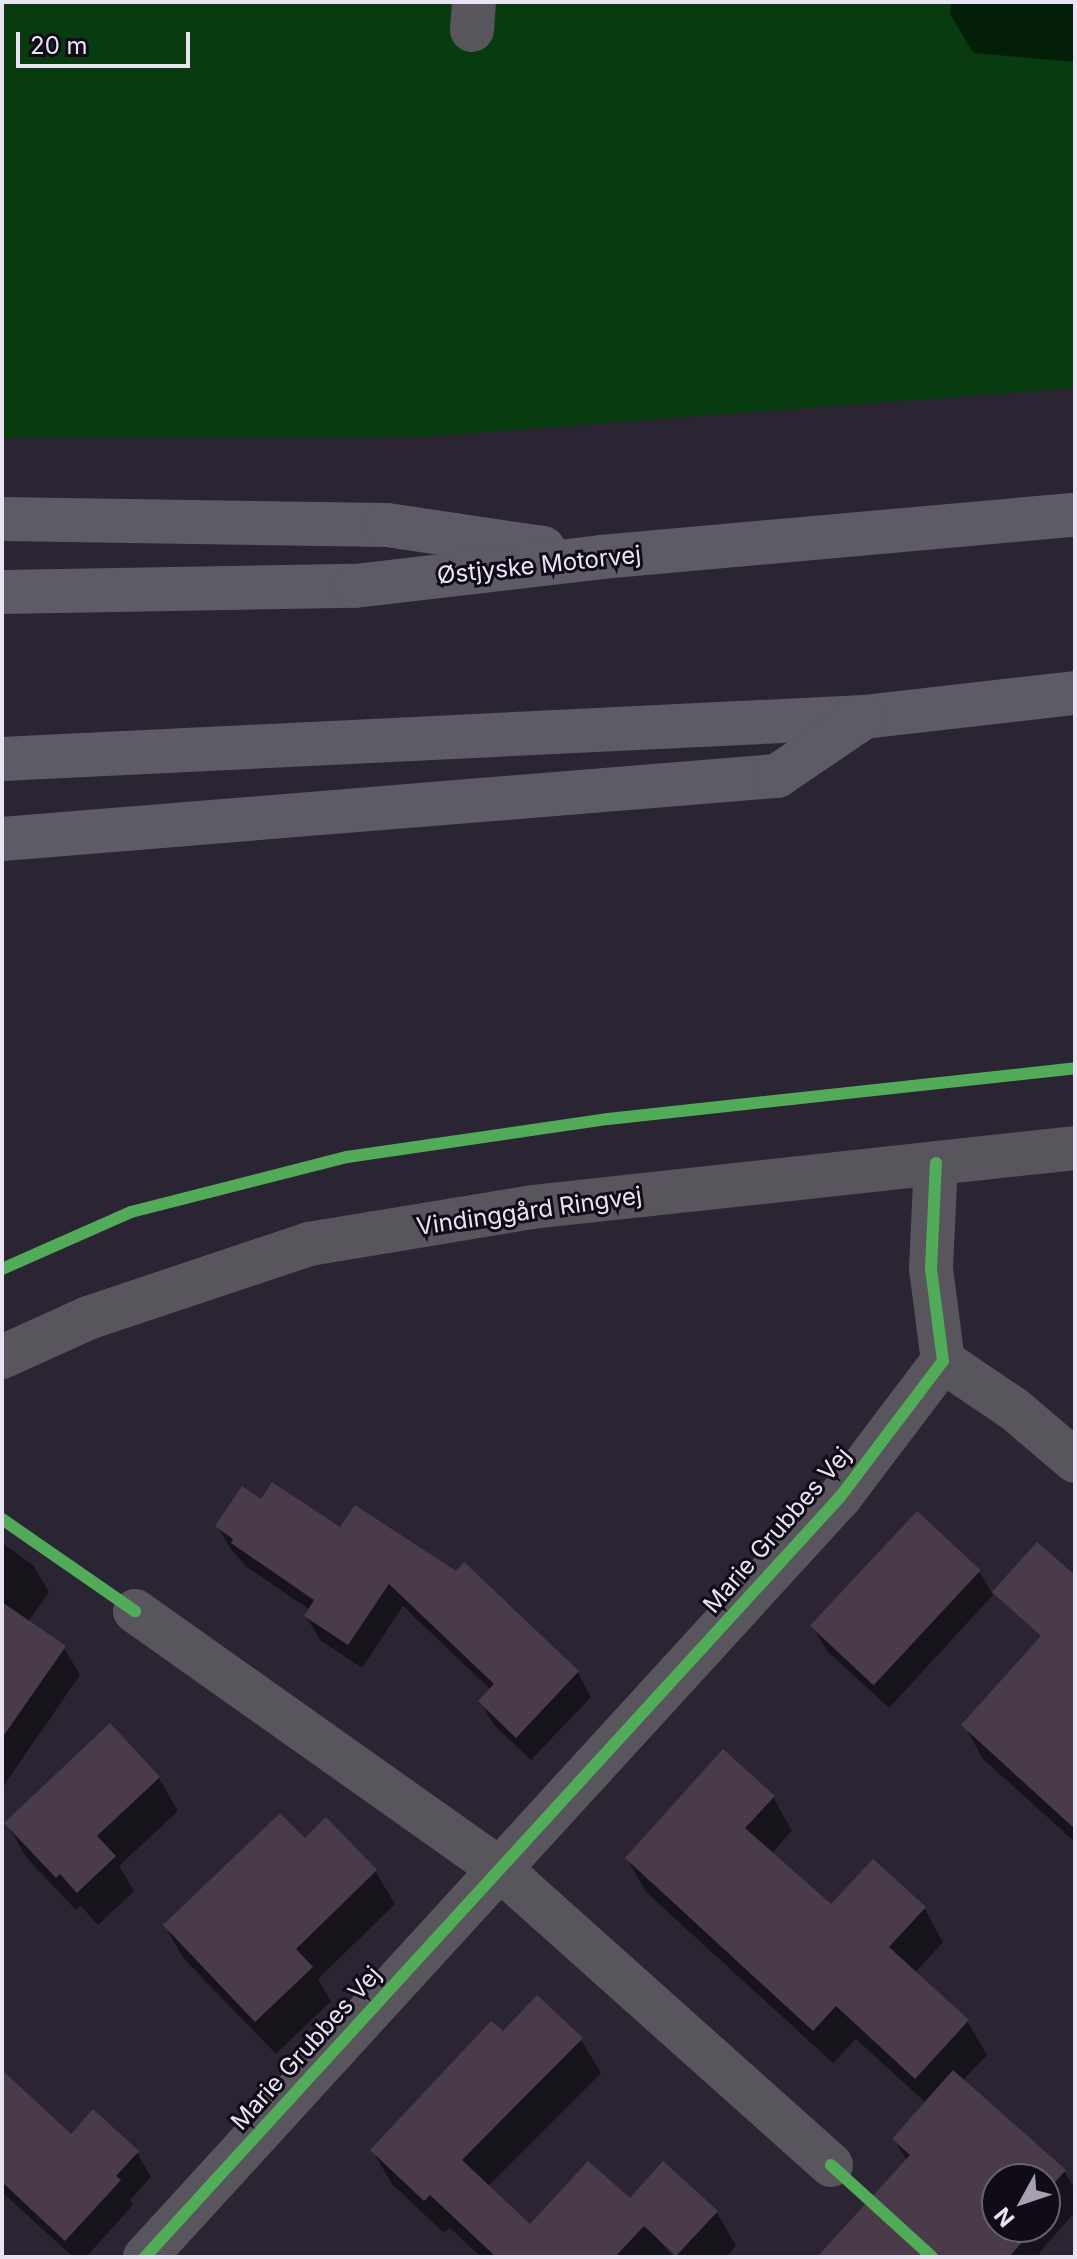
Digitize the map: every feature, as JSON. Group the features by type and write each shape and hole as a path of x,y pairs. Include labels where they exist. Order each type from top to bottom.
{"highway":[{"name":"Østjyske Motorvej","path":"2,592 355,586 601,557 1075,515"},
{"path":"2,519 387,525 601,557"},
{"path":"2,759 864,717 1075,693"},
{"path":"2,839 777,776 864,717"}],"street":[{"name":"Vindinggård Ringvej","path":"2,1357 88,1318 309,1244 532,1207 1075,1148"},
{"path":"936,1163 931,1268 943,1361 1014,1409 1075,1461"},
{"name":"Marie Grubbes Vej","path":"145,2257 840,1497 943,1361"},
{"path":"135,1611 500,1869 831,2165"}],"green space":[{"path":"2,2 1075,2 1075,388 420,437 2,438"}],"building":[{"path":"272,1482 340,1527 355,1505 456,1571 464,1562 579,1671 516,1738 478,1701 494,1684 389,1584 348,1645 304,1616 314,1600 231,1543 233,1539 215,1526 242,1486 261,1499"},
{"path":"917,1511 981,1570 874,1685 810,1626"},
{"path":"1037,1542 1075,1575 1075,1829 961,1725 1041,1636 992,1592"},
{"path":"2,1602 66,1646 2,1738"},
{"path":"110,1723 160,1777 97,1836 116,1856 77,1893 60,1874 56,1878 4,1823"},
{"path":"723,1749 775,1796 745,1828 831,1904 873,1859 926,1907 889,1947 969,2020 915,2079 836,2006 813,2031 625,1858"},
{"path":"280,1813 305,1838 326,1817 377,1870 296,1949 313,1967 255,2022 163,1925"},
{"path":"537,1995 583,2038 462,2160 530,2224 588,2161 630,2198 663,2161 718,2211 676,2256 644,2226 615,2257 496,2257 430,2195 424,2201 370,2150 491,2021 503,2031"},
{"path":"2,2070 71,2134 93,2109 139,2151 116,2176 121,2180 65,2241 2,2182"},
{"path":"953,2070 1058,2163 981,2163 981,2243 1021,2243 1009,2257 817,2257 910,2155 892,2139"}],"cycle path":[{"path":"2,1269 131,1212 347,1157 608,1119 1075,1068"},
{"path":"145,2257 840,1497 943,1361 931,1268 936,1163"},
{"path":"2,1519 135,1611"},
{"path":"831,2165 932,2257"}]}
